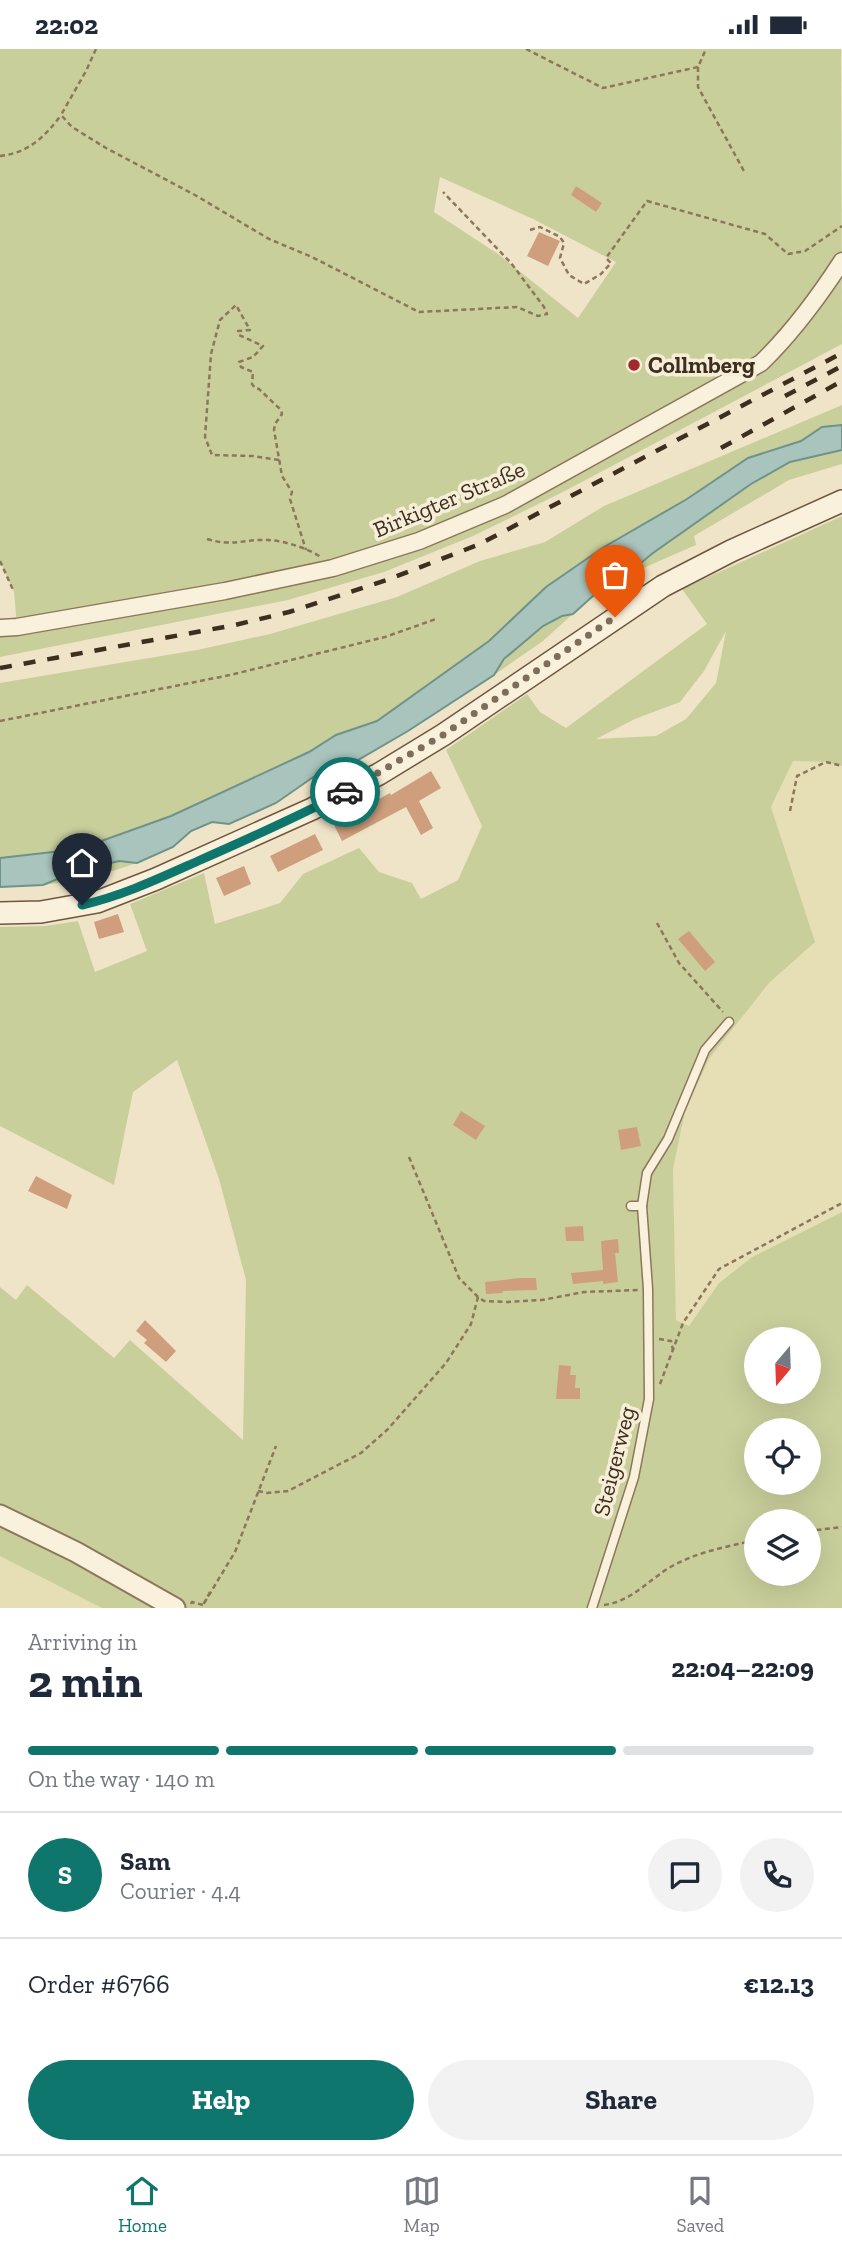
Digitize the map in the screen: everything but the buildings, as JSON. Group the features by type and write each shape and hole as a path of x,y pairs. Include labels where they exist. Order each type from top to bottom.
{"main road":[{"path":"0,913 41,912 97,902 156,879 312,809 379,774 443,735 663,586 731,551 842,502"}],"street":[{"name":"Birkigter Straße","path":"0,628 172,601 333,568 419,541 505,505 761,363 814,303 842,261"},
{"path":"0,1515 76,1552 175,1608"}],"lane":[{"path":"649,1399 648,1289 642,1206 647,1173 668,1139 705,1050 729,1022"},
{"path":"631,1206 642,1206"},
{"name":"Steigerweg","path":"592,1607 634,1477 649,1399"}],"path":[{"path":"0,156 16,154 36,142 53,125 86,71 96,49"},
{"path":"526,49 603,88 698,67"},
{"path":"706,49 698,67 698,87 745,173"},
{"path":"61,115 72,127 106,148 195,195 269,239 312,257 419,311 517,307 538,316 547,314 511,263 443,192"},
{"path":"530,230 540,227 561,237 564,243 560,258 569,275 584,284 601,274 611,263 606,258 647,201 765,235 788,254 806,251 842,226"},
{"path":"279,460 212,455 205,437 211,354 220,320 236,305 250,330 239,331 239,335 263,346 253,357 239,362 241,367 253,372 251,384 260,389 281,410 282,414 274,430 279,460 282,476 292,492 290,499 306,550"},
{"path":"207,539 239,544 268,540 282,542 318,555 333,568"},
{"path":"0,561 14,592"},
{"path":"0,721 253,670 385,637 436,619"},
{"path":"790,811 797,776 827,762 842,766"},
{"path":"657,923 680,963 729,1022"},
{"path":"409,1157 459,1278 484,1301 542,1300 584,1292 648,1289"},
{"name":"Steigerweg","path":"649,1399 658,1390 683,1323 719,1269 842,1203"},
{"path":"258,1491 267,1493 288,1490 361,1453 388,1429 446,1363 471,1324 478,1297"},
{"path":"648,1347 656,1339 663,1339 671,1341 673,1350"},
{"path":"203,1605 235,1552 276,1446"},
{"path":"821,1529 842,1527"},
{"path":"592,1607 616,1604 649,1585 676,1563 744,1542"},
{"path":"203,1605 210,1592"},
{"path":"186,1608 192,1602 203,1605"}],"shaded area":[{"path":"793,761 826,762 842,766 842,1212 752,1257 719,1283 689,1326 676,1320 673,1169 685,1111 709,1059 769,983 814,942 771,807"},
{"path":"0,1556 68,1589 102,1608 0,1608"}],"green space":[{"path":"0,49 841,49 842,344 563,492 473,536 384,572 288,600 0,657 0,628 17,626 14,592 0,561","holes":["440,177 533,219 616,262 578,318 498,254 434,212"]},
{"path":"842,405 842,425 822,427 801,441 748,458 687,499 604,547 546,587 489,641 377,721 336,735 309,752 171,816 79,849 0,858 0,683 197,650 270,634 397,597 480,561 545,542 604,506"},
{"path":"842,450 842,464 789,480 694,536 696,545 625,576 751,484 790,462"},
{"path":"842,516 842,766 826,762 793,761 771,807 815,942 769,983 709,1059 685,1111 673,1169 676,1320 689,1326 719,1283 752,1257 842,1212 842,1608 102,1608 0,1556 0,1287 16,1300 27,1285 114,1358 130,1340 243,1440 246,1280 219,1179 177,1060 133,1092 114,1185 0,1126 0,927 45,926 78,921 95,972 147,951 130,904 204,873 215,924 280,903 303,874 359,848 379,872 412,883 421,899 458,880 482,826 446,750 527,694 540,712 566,728 707,624 682,589","holes":["726,631 716,683 686,719 656,736 596,739 635,719 680,702 704,671"]},
{"path":"573,614 543,641 494,675 528,637 551,622"},
{"path":"119,861 137,863 88,879 43,885 77,871"}],"water":[{"path":"842,425 842,450 790,462 751,484 625,576 594,595 573,614 562,616 543,626 504,659 494,675 408,731 334,774 322,771 276,803 229,824 212,822 191,831 173,847 137,863 119,861 77,871 43,885 0,887 0,858 79,849 171,816 309,752 336,735 377,721 489,641 546,587 604,547 687,499 748,458 801,441 822,427"}],"railway":[{"path":"0,668 235,625 289,612 387,580 480,544 842,353"},
{"path":"785,396 842,366"},
{"path":"721,448 842,381"}],"way so far":[{"path":"345,792 443,735 615,617"}],"place":[{"name":"Collmberg","path":"634,365"}],"route":[{"path":"82,905 121,894 156,879 272,828 345,792"}]}
